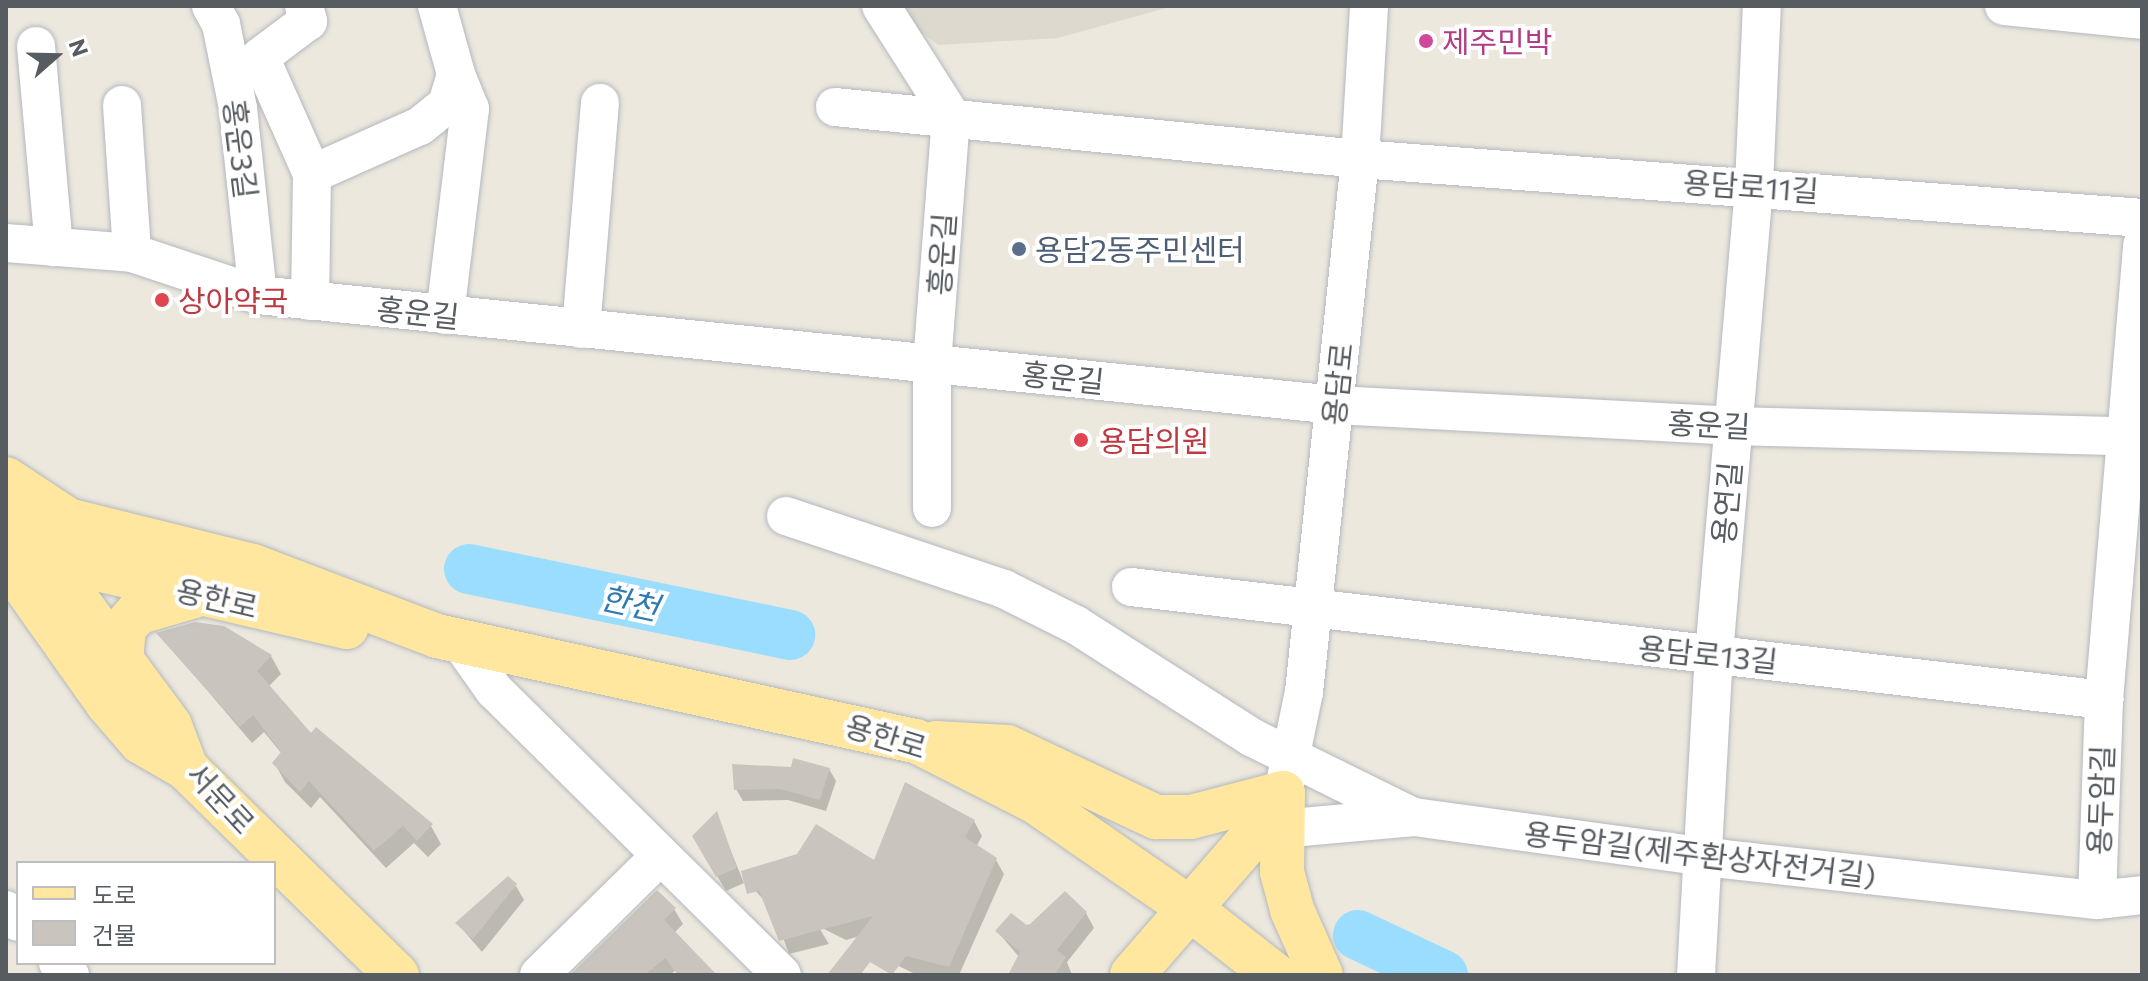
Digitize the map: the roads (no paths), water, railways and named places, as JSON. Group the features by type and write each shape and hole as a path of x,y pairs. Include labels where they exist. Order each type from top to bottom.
{"main road":[{"name":"용한로","path":"6,479 68,520 253,566 449,639"},
{"path":"6,504 25,560 116,713 141,742 186,768"},
{"name":"용한로","path":"6,533 25,560 196,592 349,628 449,639 918,742 1036,802 1188,907 1275,975"},
{"name":"서문로","path":"25,560 121,661 170,726 186,768 275,861"},
{"path":"121,661 124,628 137,613 196,592 177,575 312,590"},
{"path":"918,742 1007,747 1156,817 1191,817 1278,802"},
{"path":"1132,975 1278,802"},
{"path":"1278,802 1282,872 1292,910 1321,975"},
{"name":"서문로","path":"276,862 377,968"}],"street":[{"name":"홍운3길","path":"211,6 221,24 238,108 258,295"},
{"path":"304,6 308,21 260,57 312,174 310,301"},
{"path":"437,6 456,74 470,109 445,315"},
{"path":"881,6 951,116"},
{"name":"용담로","path":"1278,802 1304,692 1360,159 1369,6"},
{"name":"용연길","path":"1698,961 1714,654 1754,186 1762,6"},
{"path":"2004,6 2142,20"},
{"path":"36,46 54,247"},
{"path":"312,174 420,126 447,104 456,74"},
{"path":"581,329 600,103"},
{"path":"122,105 132,253"},
{"path":"835,107 951,116 1360,159"},
{"name":"흥운길","path":"932,508 932,364 951,116"},
{"name":"용담로11길","path":"1360,159 1754,186 2142,218"},
{"name":"홍운길","path":"6,243 132,253 258,295 1335,405 1732,426 2136,437"},
{"path":"2104,700 2136,437 2142,245"},
{"path":"786,516 1004,589 1076,625 1251,737 1278,802 1414,817"},
{"path":"1131,587 1312,610"},
{"name":"용담로13길","path":"1312,610 2104,700"},
{"path":"449,639 494,690 658,858 782,975"},
{"name":"용두암길","path":"2097,900 2104,700"},
{"name":"용두암길(제주환상자전거길)","path":"1278,802 1414,817 1705,857 2097,900 2142,895"},
{"path":"539,975 658,858"},
{"path":"1188,907 1237,975"}],"waterway":[{"name":"한천","path":"469,569 790,635"},
{"name":"한천","path":"1358,935 1443,975"}],"place":[{"name":"제주민박","path":"1426,41"},
{"name":"용담2동주민센터","path":"1019,249"},
{"name":"상아약국","path":"162,300"},
{"name":"용담의원","path":"1081,440"}]}
